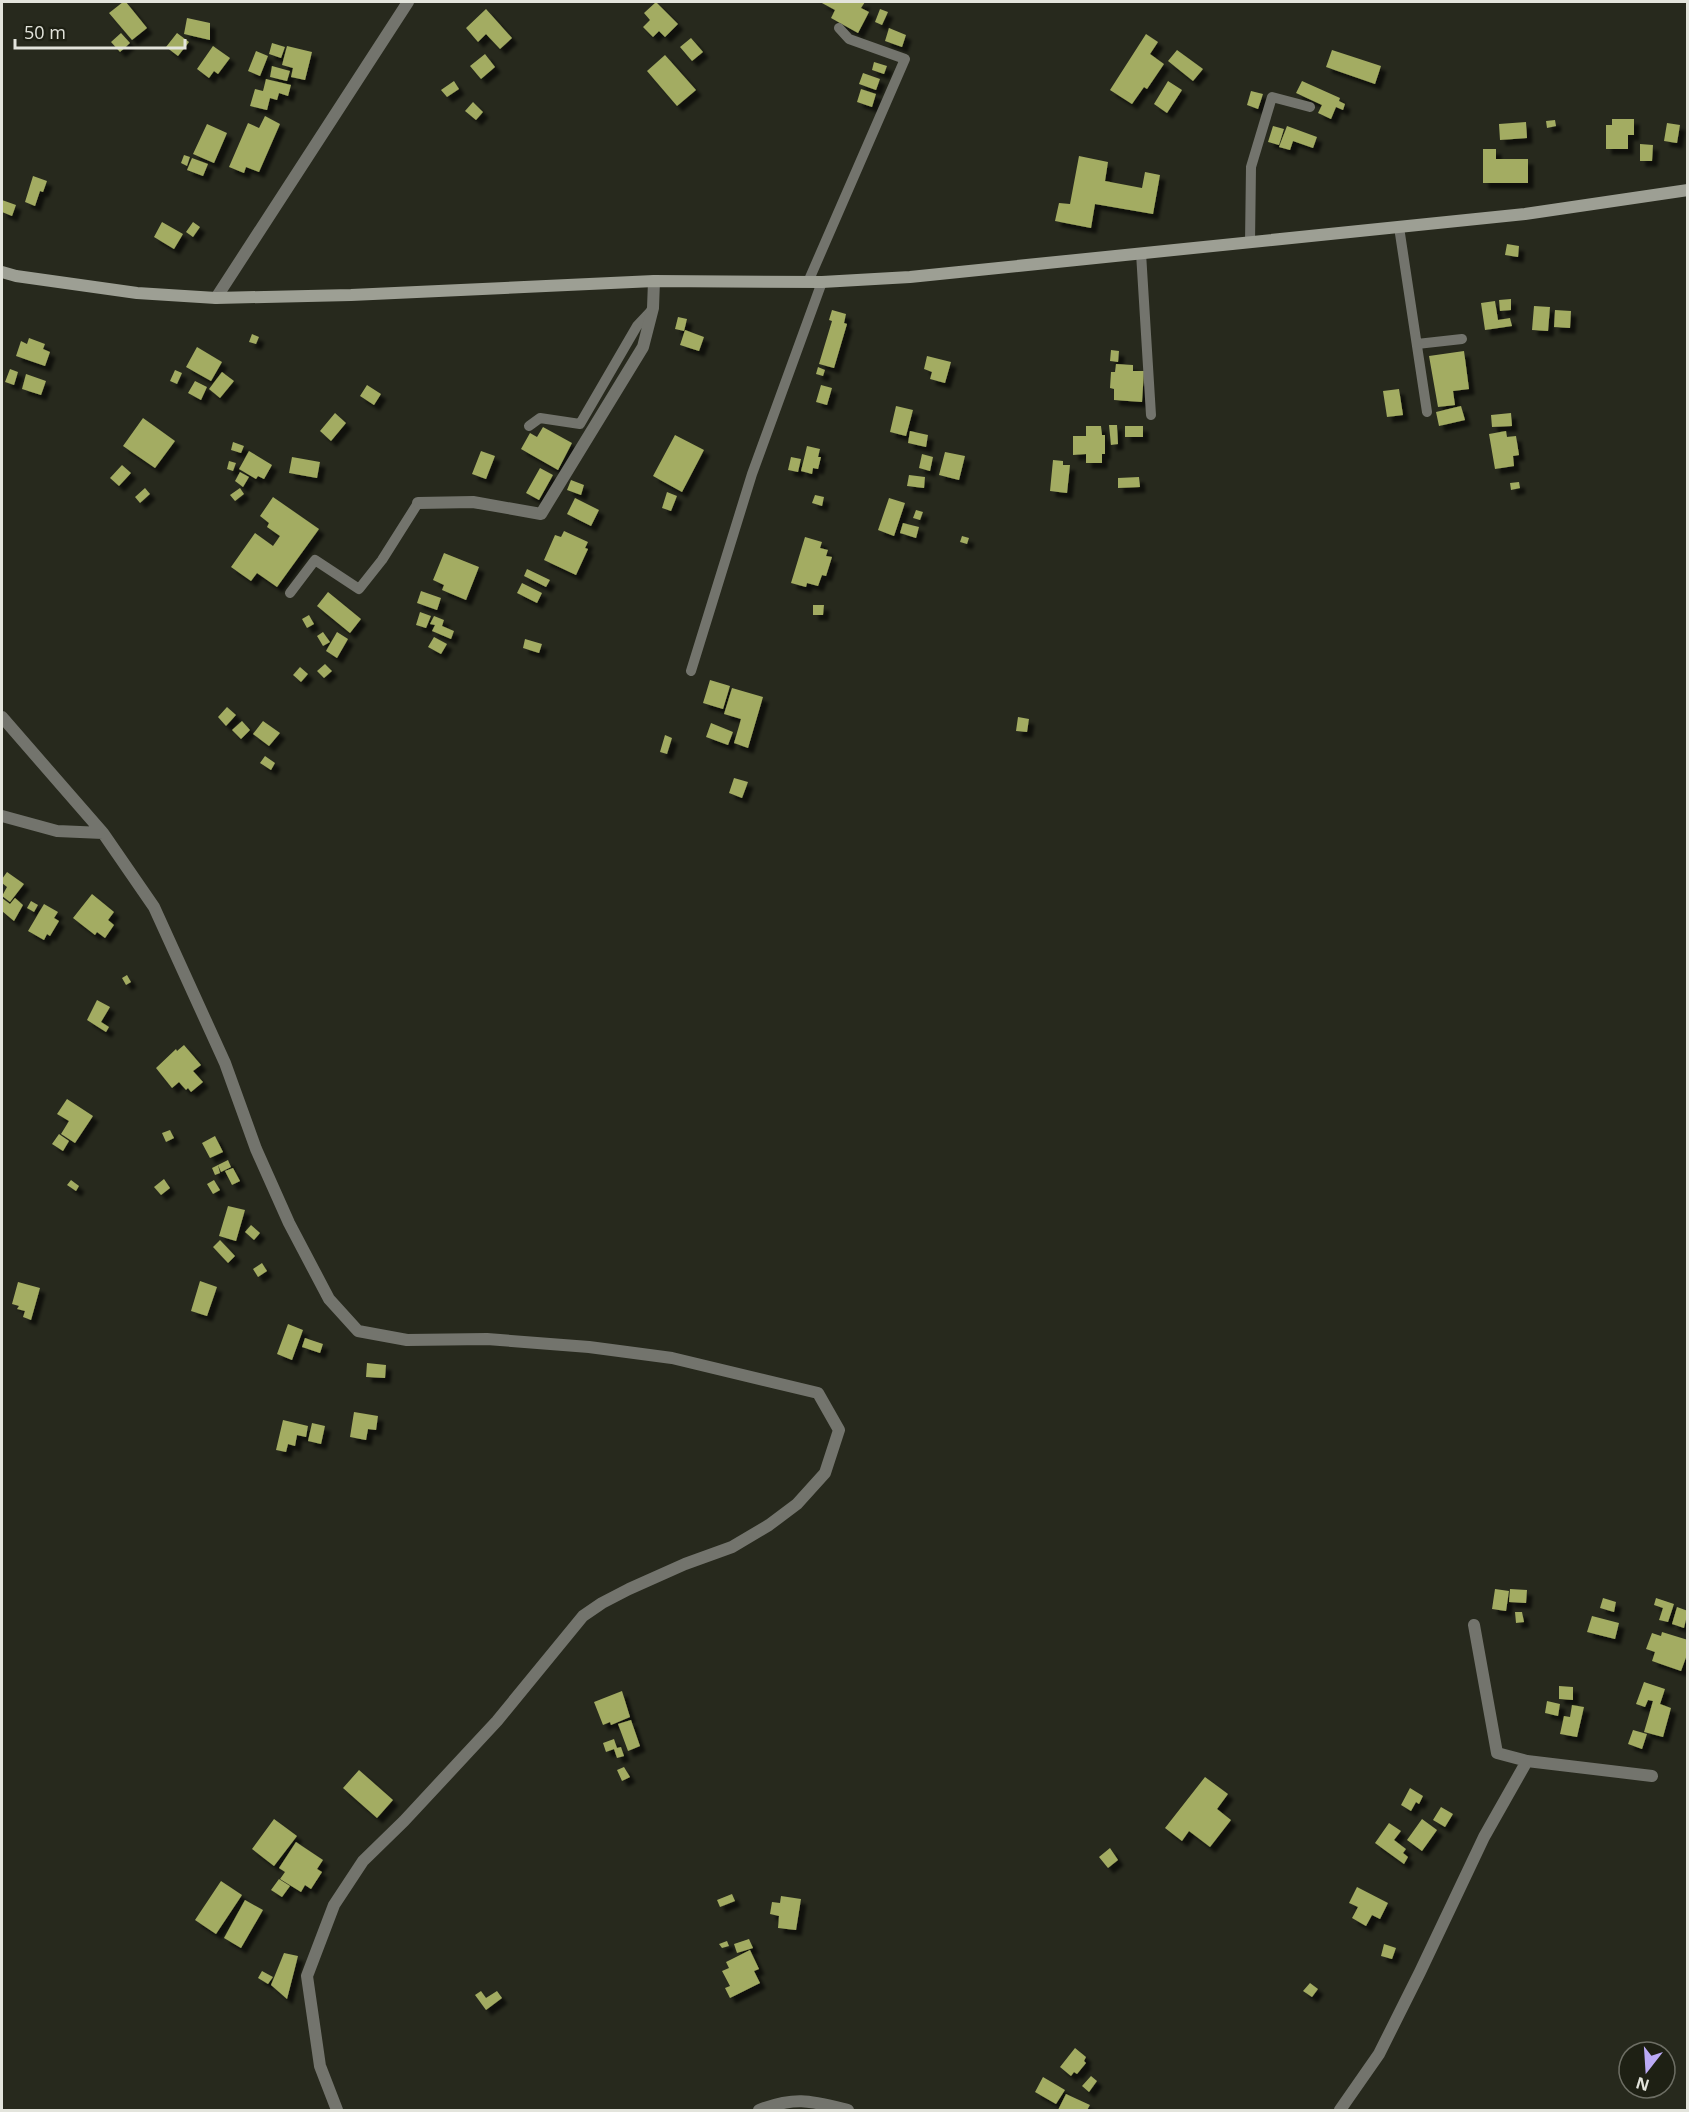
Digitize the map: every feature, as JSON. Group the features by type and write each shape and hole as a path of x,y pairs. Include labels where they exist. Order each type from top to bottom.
{"street":[{"path":"216,298 408,2"},
{"path":"2,272 16,276 137,293 216,298 351,295 654,281 822,282 910,277 1525,214 1688,190"},
{"path":"418,503 473,502 541,514 643,347 653,308 654,281"},
{"path":"2,717 103,833 154,908 225,1063 256,1149 289,1223 329,1299 358,1330 407,1340 487,1339 589,1347 672,1358 818,1393 839,1430 825,1473 797,1504 769,1525 732,1547 629,1588 583,1616 496,1721 439,1784 363,1861 334,1905 307,1976 320,2067 337,2110"},
{"path":"2,816 57,831 103,833"},
{"path":"1474,1625 1497,1753 1527,1761 1652,1776"},
{"path":"1340,2110 1379,2054 1484,1837 1527,1761"},
{"path":"759,2110 780,2102 808,2100 848,2110"}],"lane":[{"path":"808,282 905,59 849,39 839,28"},
{"path":"1250,242 1251,167 1272,97 1310,107"},
{"path":"1399,227 1427,412"},
{"path":"1141,253 1151,415"},
{"path":"691,671 752,474 822,282"},
{"path":"529,426 540,418 579,424 637,326 653,308"},
{"path":"1417,344 1462,339"},
{"path":"290,593 315,560 358,589 382,560 418,503"}],"building":[{"path":"126,2 147,28 132,40 109,13"},
{"path":"656,2 678,24 665,37 659,31 653,37 643,27 650,20 644,13"},
{"path":"820,2 865,2 861,8 869,12 858,33 831,18 835,10"},
{"path":"486,9 512,38 500,49 486,34 478,42 466,28"},
{"path":"880,9 888,12 882,25 875,22"},
{"path":"187,18 210,23 210,40 184,34"},
{"path":"889,28 906,35 902,47 885,41"},
{"path":"121,33 130,43 120,52 111,42"},
{"path":"177,33 189,42 178,56 166,47"},
{"path":"1146,34 1158,42 1150,54 1164,64 1147,89 1144,87 1132,104 1110,90"},
{"path":"691,38 703,52 692,61 680,47"},
{"path":"272,43 285,47 281,58 269,54"},
{"path":"213,46 230,58 218,74 214,71 209,78 197,69"},
{"path":"287,46 312,52 305,80 291,77 293,68 282,65"},
{"path":"1177,50 1203,69 1193,81 1168,61"},
{"path":"1332,50 1381,66 1375,84 1326,67"},
{"path":"256,51 268,56 260,76 248,71"},
{"path":"485,54 495,67 481,79 470,66"},
{"path":"665,55 696,90 677,106 647,71"},
{"path":"874,62 887,66 884,74 872,70"},
{"path":"272,66 290,71 287,81 270,77"},
{"path":"863,73 880,79 876,90 859,84"},
{"path":"266,79 291,85 288,96 279,93 277,100 270,98 267,110 250,106 255,89 263,91"},
{"path":"454,81 459,89 447,97 441,90"},
{"path":"1168,81 1182,90 1167,113 1154,104"},
{"path":"1302,81 1340,98 1339,101 1345,104 1343,110 1336,107 1331,119 1318,113 1322,105 1296,93"},
{"path":"861,89 876,94 872,107 857,102"},
{"path":"1251,91 1263,94 1258,109 1247,105"},
{"path":"473,102 483,112 476,120 465,111"},
{"path":"265,116 280,124 259,172 246,167 244,173 229,167 248,123 259,128"},
{"path":"1612,119 1634,119 1634,135 1628,135 1628,149 1606,149 1606,125 1612,125"},
{"path":"1555,120 1556,126 1547,128 1546,121"},
{"path":"1526,122 1527,138 1500,140 1499,124"},
{"path":"1667,123 1680,125 1677,143 1664,141"},
{"path":"207,124 227,133 214,163 193,154"},
{"path":"1273,126 1284,129 1279,145 1268,142"},
{"path":"1287,126 1317,137 1313,148 1293,141 1290,150 1279,147"},
{"path":"1640,144 1653,145 1652,161 1640,161"},
{"path":"1483,149 1496,149 1496,159 1528,159 1528,183 1483,183"},
{"path":"184,155 190,157 187,166 181,163"},
{"path":"1079,156 1108,162 1105,181 1142,188 1145,172 1160,175 1153,214 1095,204 1091,228 1055,221 1059,203 1070,204"},
{"path":"192,158 208,164 203,176 187,170"},
{"path":"33,176 47,181 43,192 40,191 35,206 25,202"},
{"path":"2,200 16,205 12,216 2,212"},
{"path":"162,222 183,234 174,249 154,237"},
{"path":"193,222 200,227 193,237 186,232"},
{"path":"1507,244 1519,246 1518,257 1505,255"},
{"path":"1511,299 1511,310 1500,311 1499,300"},
{"path":"1495,301 1498,320 1510,318 1512,326 1485,330 1481,303"},
{"path":"1534,306 1550,307 1548,331 1532,330"},
{"path":"832,310 846,314 844,323 847,324 834,368 819,364 832,321 829,320"},
{"path":"1555,310 1571,311 1570,328 1554,327"},
{"path":"678,317 687,319 684,331 675,329"},
{"path":"685,330 704,337 699,351 680,345"},
{"path":"252,334 259,337 256,344 249,342"},
{"path":"29,338 45,344 43,349 50,352 45,366 16,356 21,341 27,344"},
{"path":"197,347 222,362 211,381 186,367"},
{"path":"1111,350 1119,351 1118,362 1110,361"},
{"path":"1464,351 1469,389 1453,391 1455,405 1438,407 1429,356"},
{"path":"927,356 951,362 945,383 930,379 932,372 924,369"},
{"path":"1116,364 1133,365 1133,371 1144,371 1142,402 1114,400 1114,389 1110,388 1111,372 1115,372"},
{"path":"818,367 825,370 823,376 816,374"},
{"path":"10,369 18,372 14,385 5,382"},
{"path":"175,370 182,373 177,384 170,381"},
{"path":"222,372 234,381 220,398 209,389"},
{"path":"26,374 46,381 41,395 22,389"},
{"path":"195,381 207,387 201,400 188,393"},
{"path":"367,385 381,394 374,405 360,396"},
{"path":"821,385 832,388 827,405 816,402"},
{"path":"1399,389 1403,415 1387,417 1383,391"},
{"path":"896,406 913,410 906,436 890,432"},
{"path":"1461,406 1465,420 1439,426 1436,412"},
{"path":"335,413 346,423 331,441 320,431"},
{"path":"1511,413 1512,426 1492,427 1491,415"},
{"path":"143,418 175,441 155,468 123,446"},
{"path":"1109,425 1117,425 1118,444 1111,445"},
{"path":"1086,426 1101,426 1102,435 1105,435 1105,454 1102,454 1102,463 1086,463 1086,454 1073,455 1073,436 1086,436"},
{"path":"1125,426 1143,426 1143,437 1125,437"},
{"path":"543,427 572,443 558,470 521,449 530,433 537,437"},
{"path":"910,431 928,435 926,447 908,443"},
{"path":"1506,431 1507,437 1516,436 1519,455 1513,456 1514,466 1495,469 1489,434"},
{"path":"675,435 704,450 682,492 653,476"},
{"path":"233,442 244,446 241,453 231,450"},
{"path":"807,446 820,449 818,469 813,468 812,474 801,471"},
{"path":"249,451 272,465 264,479 258,476 256,479 239,469"},
{"path":"481,451 495,456 486,479 472,474"},
{"path":"945,452 965,456 959,480 939,475"},
{"path":"922,454 933,457 930,471 919,468"},
{"path":"292,457 320,462 317,478 289,473"},
{"path":"791,457 801,459 798,472 788,470"},
{"path":"1053,460 1063,461 1063,465 1070,465 1067,493 1050,491"},
{"path":"229,461 236,463 233,471 227,469"},
{"path":"122,465 131,473 119,486 110,478"},
{"path":"540,468 553,475 539,500 526,493"},
{"path":"240,472 249,477 243,487 235,481"},
{"path":"909,475 925,477 924,488 907,486"},
{"path":"1139,477 1140,487 1118,488 1118,478"},
{"path":"571,480 584,485 581,495 567,490"},
{"path":"1519,482 1520,488 1511,490 1510,483"},
{"path":"145,488 150,494 140,503 135,497"},
{"path":"240,488 244,494 235,501 230,495"},
{"path":"667,492 677,496 671,511 662,508"},
{"path":"815,495 824,497 822,506 812,503"},
{"path":"273,497 319,529 277,587 257,573 251,581 231,567 255,533 273,546 280,536 267,527 269,523 260,516"},
{"path":"575,498 599,510 591,526 567,514"},
{"path":"889,498 905,503 894,536 878,530"},
{"path":"916,510 923,512 920,520 913,518"},
{"path":"903,523 919,527 916,538 900,533"},
{"path":"564,531 588,542 585,548 588,549 576,575 544,560 555,535 561,537"},
{"path":"962,536 969,538 967,544 960,542"},
{"path":"805,537 822,542 820,548 828,550 826,556 832,557 826,576 822,575 818,586 807,583 806,587 791,583"},
{"path":"444,553 479,567 466,600 442,590 444,585 433,580"},
{"path":"527,569 550,580 546,587 524,576"},
{"path":"522,583 542,593 537,603 517,593"},
{"path":"421,591 441,598 437,610 417,603"},
{"path":"328,592 361,619 350,633 317,606"},
{"path":"813,605 824,605 823,615 813,615"},
{"path":"420,612 431,616 426,628 416,625"},
{"path":"309,615 314,624 307,628 302,619"},
{"path":"434,616 444,620 442,626 454,631 451,639 432,631 435,625 430,624"},
{"path":"323,632 330,642 323,646 317,636"},
{"path":"337,632 348,639 337,658 326,651"},
{"path":"434,637 447,644 441,654 428,647"},
{"path":"525,639 542,644 539,653 523,648"},
{"path":"325,664 332,671 324,678 317,671"},
{"path":"300,667 308,674 301,682 293,675"},
{"path":"710,680 730,686 723,709 703,703"},
{"path":"732,688 763,697 748,748 734,743 741,719 724,714"},
{"path":"227,707 236,715 226,726 218,717"},
{"path":"1018,717 1029,719 1027,732 1016,731"},
{"path":"242,721 250,730 241,739 232,730"},
{"path":"263,721 280,733 269,746 253,734"},
{"path":"711,723 733,732 728,745 706,737"},
{"path":"665,735 672,738 667,754 660,752"},
{"path":"265,756 275,763 271,770 260,763"},
{"path":"734,778 748,782 742,798 729,793"},
{"path":"7,872 24,884 10,902 2,896 7,887 2,883 2,879"},
{"path":"92,894 114,912 108,920 114,925 105,938 97,932 95,935 73,918"},
{"path":"2,898 10,904 15,898 23,905 14,921 2,911"},
{"path":"31,901 38,905 34,912 27,908"},
{"path":"44,904 58,912 54,918 59,921 50,936 47,934 44,940 28,931"},
{"path":"127,975 131,982 126,985 122,978"},
{"path":"97,1000 110,1007 101,1022 109,1027 106,1032 87,1020"},
{"path":"184,1045 201,1065 193,1071 203,1082 191,1092 179,1082 172,1088 156,1068 176,1049 177,1051"},
{"path":"67,1099 93,1116 75,1143 61,1134 69,1121 57,1114"},
{"path":"170,1130 174,1138 166,1142 162,1133"},
{"path":"59,1134 69,1141 63,1151 52,1144"},
{"path":"215,1136 223,1152 210,1158 202,1143"},
{"path":"228,1160 231,1167 221,1172 218,1165"},
{"path":"218,1165 220,1173 215,1175 212,1168"},
{"path":"233,1168 240,1181 232,1185 225,1171"},
{"path":"164,1179 170,1188 161,1195 154,1187"},
{"path":"71,1180 79,1186 76,1191 67,1185"},
{"path":"214,1180 220,1190 213,1194 207,1184"},
{"path":"228,1206 245,1210 236,1241 219,1236"},
{"path":"251,1225 260,1233 254,1240 245,1232"},
{"path":"220,1240 235,1256 228,1263 213,1247"},
{"path":"262,1263 267,1271 258,1277 253,1269"},
{"path":"200,1281 217,1287 207,1316 191,1311"},
{"path":"18,1282 40,1288 31,1320 23,1317 25,1311 17,1309 19,1306 12,1304"},
{"path":"288,1324 303,1330 292,1360 277,1354"},
{"path":"305,1338 323,1344 320,1353 302,1347"},
{"path":"367,1363 386,1365 385,1378 366,1377"},
{"path":"354,1412 378,1416 376,1430 368,1429 366,1440 350,1437"},
{"path":"283,1420 308,1426 306,1437 297,1435 295,1446 288,1444 286,1452 276,1450"},
{"path":"312,1423 325,1426 321,1444 308,1441"},
{"path":"1495,1589 1509,1591 1506,1611 1492,1609"},
{"path":"1510,1589 1527,1590 1526,1603 1509,1602"},
{"path":"1603,1598 1616,1602 1614,1612 1600,1608"},
{"path":"1656,1598 1674,1604 1668,1622 1659,1620 1663,1608 1654,1605"},
{"path":"1677,1607 1688,1611 1684,1628 1672,1624"},
{"path":"1515,1612 1522,1612 1524,1622 1516,1623"},
{"path":"1592,1616 1619,1623 1615,1639 1587,1632"},
{"path":"1662,1632 1688,1640 1688,1652 1681,1671 1652,1661 1655,1652 1646,1649 1652,1633 1661,1636"},
{"path":"1644,1682 1665,1689 1660,1704 1671,1708 1663,1737 1644,1732 1653,1701 1648,1700 1645,1707 1636,1704"},
{"path":"1559,1686 1573,1687 1573,1700 1559,1699"},
{"path":"622,1691 630,1717 611,1725 610,1722 603,1725 594,1702"},
{"path":"1547,1701 1560,1704 1558,1716 1545,1713"},
{"path":"1572,1705 1584,1707 1577,1737 1560,1734 1564,1716 1570,1717"},
{"path":"631,1720 640,1746 628,1751 618,1724"},
{"path":"1633,1730 1647,1734 1642,1749 1628,1744"},
{"path":"614,1739 617,1748 621,1747 624,1756 617,1758 614,1749 606,1752 603,1743"},
{"path":"624,1767 630,1777 622,1781 617,1770"},
{"path":"359,1770 393,1800 377,1818 343,1788"},
{"path":"1205,1777 1228,1794 1217,1809 1231,1820 1210,1847 1189,1831 1182,1841 1165,1828"},
{"path":"1410,1788 1423,1796 1419,1804 1416,1802 1411,1811 1401,1805"},
{"path":"1441,1807 1453,1814 1445,1827 1433,1820"},
{"path":"274,1819 297,1836 274,1866 252,1849"},
{"path":"1422,1819 1437,1830 1422,1851 1407,1840"},
{"path":"1389,1823 1401,1831 1394,1840 1406,1849 1403,1853 1408,1857 1404,1864 1375,1843"},
{"path":"296,1842 323,1860 317,1869 322,1872 311,1889 305,1885 301,1892 280,1879 285,1872 279,1868"},
{"path":"1110,1848 1118,1860 1108,1868 1099,1857"},
{"path":"279,1879 290,1886 282,1897 271,1890"},
{"path":"221,1881 242,1895 216,1934 195,1920"},
{"path":"1357,1887 1388,1903 1380,1919 1372,1915 1366,1926 1352,1918 1358,1907 1349,1903"},
{"path":"732,1894 735,1901 720,1907 717,1900"},
{"path":"781,1896 801,1899 796,1930 778,1928 779,1916 770,1914 772,1902 780,1903"},
{"path":"245,1900 263,1910 241,1948 224,1938"},
{"path":"749,1939 753,1948 737,1953 734,1944"},
{"path":"727,1941 729,1946 722,1948 719,1944"},
{"path":"1384,1944 1396,1948 1392,1959 1381,1956"},
{"path":"750,1950 759,1969 754,1971 760,1983 730,1998 725,1988 730,1986 722,1971 729,1968 726,1962"},
{"path":"284,1953 298,1956 287,1999 271,1985"},
{"path":"262,1971 273,1977 268,1984 258,1978"},
{"path":"1310,1983 1318,1989 1312,1997 1303,1991"},
{"path":"481,1991 486,1998 497,1991 502,1998 486,2010 475,1995"},
{"path":"1075,2048 1086,2057 1084,2061 1086,2063 1077,2074 1074,2072 1071,2076 1060,2067"},
{"path":"1091,2076 1097,2081 1089,2092 1082,2086"},
{"path":"1043,2077 1065,2090 1056,2104 1035,2092"},
{"path":"1066,2094 1090,2105 1087,2110 1058,2110"}]}
